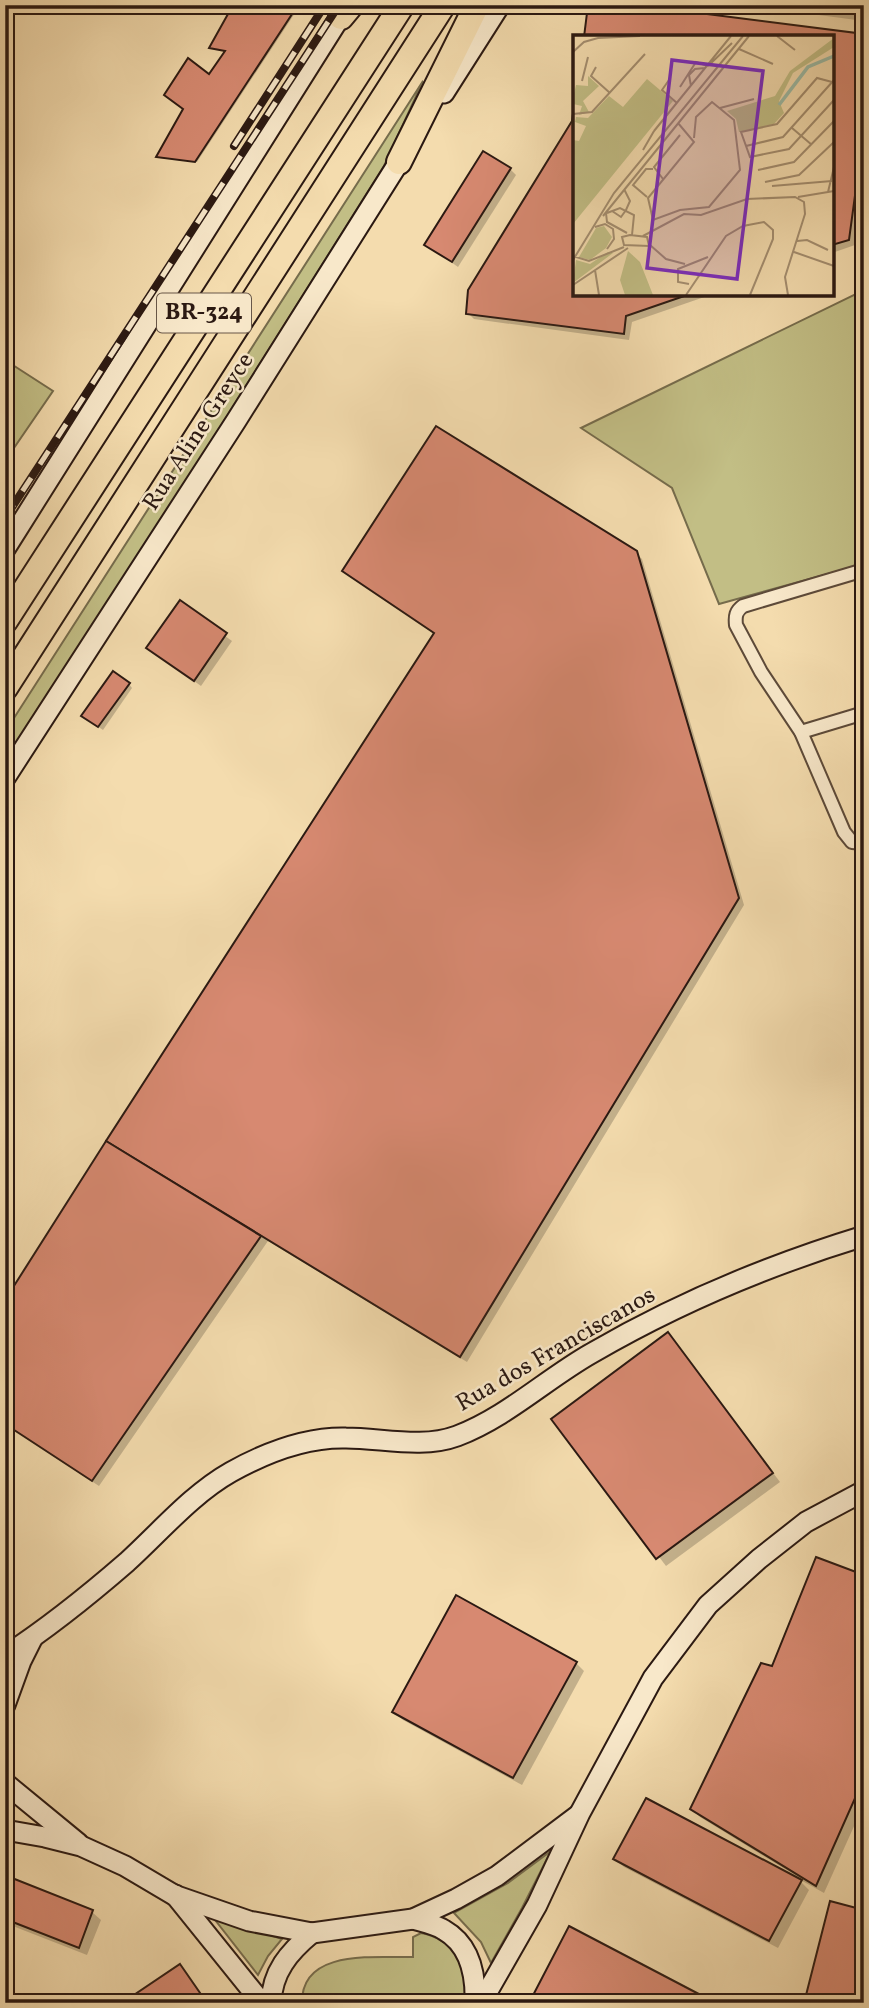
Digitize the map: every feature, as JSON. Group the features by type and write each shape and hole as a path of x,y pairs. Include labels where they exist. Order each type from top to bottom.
{"highway":[{"name":"BR-324","path":"5,621 402,5"},
{"name":"BR-324","path":"5,688 443,5"},
{"path":"399,162 478,5"}],"main road":[{"name":"Rua Aline Greyce","path":"5,778 500,5"},
{"path":"5,549 346,9"},
{"name":"Rua dos Franciscanos","path":"5,1656 32,1638 125,1563 206,1490 230,1473 288,1447 318,1439 425,1442 453,1437 482,1426 589,1354 657,1317 804,1255 864,1237"},
{"path":"481,2003 537,1905 580,1813 653,1678 708,1605 760,1559 806,1522 864,1492"},
{"name":"Rua dos Franciscanos","path":"5,1705 32,1638"},
{"path":"5,1783 81,1846"},
{"path":"5,1830 81,1846 125,1866 174,1895 249,1921 312,1933 412,1919 456,1899 497,1875 580,1813"},
{"path":"174,1895 262,2003"},
{"path":"412,1919 444,1929 458,1942 475,1977 475,2003"},
{"path":"271,2003 273,1983 284,1961 293,1949 312,1933"}],"street":[{"path":"864,570 743,606 736,614 736,625 761,672 800,732 844,832 852,842 864,843"},
{"path":"800,732 864,713"}],"shaded area":[{"path":"423,81 384,166 153,534 5,762 5,732"},
{"path":"864,290 864,564 719,604 672,488 581,428"},
{"path":"5,360 53,391 5,461"},
{"path":"551,1851 491,1963 481,1942 454,1913 508,1883"},
{"path":"212,1916 282,1939 268,1956 258,1975"},
{"path":"421,1933 442,1941 457,1956 465,1975 465,1998 456,2001 439,1995 434,2003 302,2003 305,1985 314,1973 327,1965 361,1957 413,1957 413,1937"}],"building":[{"path":"233,5 298,5 195,162 156,157 183,109 164,95 188,58 209,74 225,51 209,48"},
{"path":"588,5 636,5 864,34 864,129 849,240 834,244 834,35 584,35"},
{"path":"794,5 864,5 864,14"},
{"path":"573,114 573,296 684,296 626,316 624,334 466,314 468,290 572,121"},
{"path":"483,151 511,168 452,262 424,245"},
{"path":"436,426 637,551 739,898 460,1357 106,1141 434,633 342,571"},
{"path":"180,600 227,633 194,681 146,648"},
{"path":"113,671 130,683 98,727 81,716"},
{"path":"106,1141 261,1236 92,1481 5,1424 5,1300"},
{"path":"668,1332 773,1473 656,1559 551,1419"},
{"path":"816,1557 864,1575 864,1778 816,1886 690,1809 761,1663 772,1666"},
{"path":"456,1595 577,1662 513,1778 392,1712"},
{"path":"646,1798 802,1880 769,1941 613,1859"},
{"path":"7,1876 93,1910 79,1948 5,1919"},
{"path":"830,1901 864,1910 864,2003 804,2003"},
{"path":"569,1926 716,2003 529,2003"},
{"path":"180,1964 207,2003 122,2003"}],"railway":[{"path":"234,146 325,5"},
{"path":"5,518 339,5"}]}
